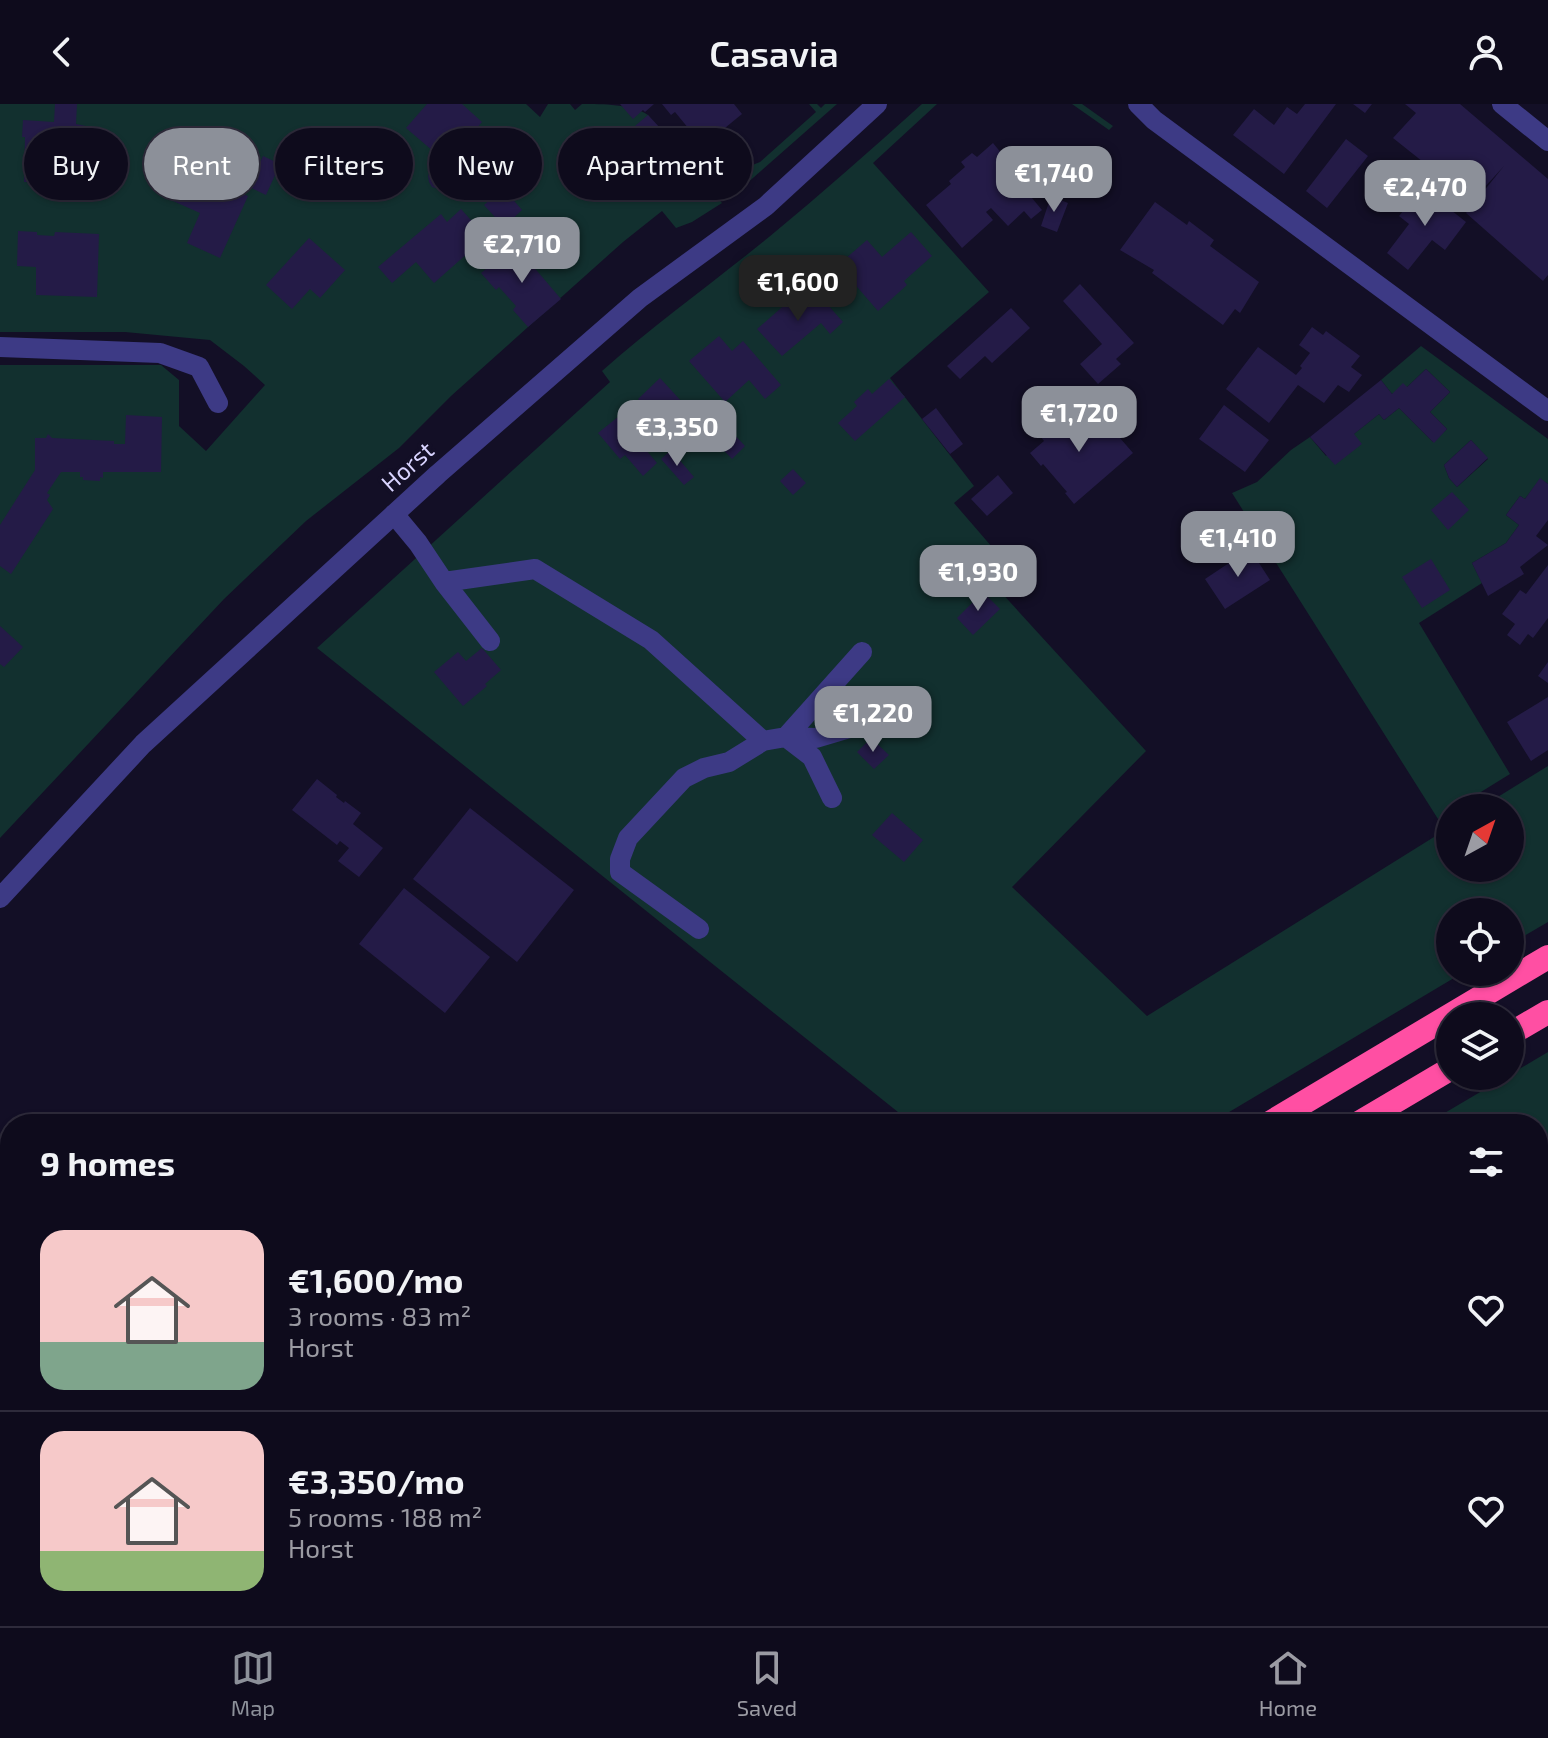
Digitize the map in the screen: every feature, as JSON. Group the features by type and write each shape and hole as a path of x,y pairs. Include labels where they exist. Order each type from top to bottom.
{"highway":[{"path":"1285,1114 1548,957"},
{"path":"1524,1026 1548,1012"},
{"path":"1374,1114 1436,1077"}],"street":[{"name":"Horst","path":"0,898 143,744 394,514 640,298 766,206 877,104"},
{"path":"1138,104 1154,120 1548,411"},
{"path":"1502,104 1548,141"},
{"path":"0,347 160,353 199,367 218,403"},
{"path":"394,514 490,641"},
{"path":"444,582 535,569 651,640 763,741"},
{"path":"786,737 862,652"},
{"path":"699,929 620,872 620,859 628,838 684,778 704,768 729,762 763,741 786,737 816,738 870,722"},
{"path":"786,737 812,757 832,798"}],"green space":[{"path":"0,104 526,104 540,117 548,104 570,104 575,110 582,104 616,105 641,111 659,128 558,128 558,200 719,200 722,203 676,228 662,211 623,242 451,396 399,448 306,521 224,599 0,838 0,365 161,365 179,380 179,426 206,451 265,385 210,340 125,332 0,332"},
{"path":"809,104 817,104 821,108 825,104 837,104 752,179 752,165 760,162 816,112"},
{"path":"922,104 937,104 873,163 989,292 890,378 974,486 954,503 1005,562 988,578 1146,751 1012,887 1147,1016 1436,836 1436,882 1524,882 1524,794 1503,794 1548,766 1548,922 1524,936 1524,898 1436,898 1436,986 1441,986 1226,1114 900,1114 317,648 610,382 602,371 788,221"},
{"path":"1072,104 1082,104 1113,126 1109,130"},
{"path":"1421,346 1548,439 1548,484 1540,479 1525,499 1520,496 1506,515 1519,525 1506,543 1472,563 1482,583 1419,623 1510,774 1478,794 1436,794 1436,816 1232,493 1257,482 1310,437 1326,456 1379,414 1384,420 1399,408 1433,442 1447,429 1430,412 1450,392 1426,369 1407,387 1392,394 1381,380","holes":["1471,440 1488,459 1457,487 1444,465"]},
{"path":"1548,1052 1548,1114 1443,1114 1484,1090 1524,1090 1524,1066"}],"building":[{"path":"55,104 77,104 76,124 87,128 24,128 22,137 23,120 54,122"},
{"path":"427,104 462,104 482,122 477,128 429,128 429,148 413,134 413,128 406,128"},
{"path":"620,104 654,104 633,119"},
{"path":"662,104 734,104 742,114 725,128 688,128 675,112 671,115"},
{"path":"1305,104 1336,104 1284,174 1233,135 1254,109 1274,125 1287,107 1297,114"},
{"path":"1353,104 1372,104 1365,113"},
{"path":"1405,104 1460,104 1548,179 1548,275 1543,281 1466,213 1504,166 1472,201 1393,138 1416,113"},
{"path":"648,115 660,128 633,128"},
{"path":"1346,139 1368,156 1327,208 1306,191"},
{"path":"993,143 1011,165 1017,160 1037,183 1027,192 1042,210 1031,219 1024,211 1008,226 991,208 986,212 993,220 962,248 926,205 951,184 949,181 965,167 961,162 972,153 977,157"},
{"path":"263,156 275,162 275,175 266,195 259,192 259,165"},
{"path":"1422,187 1466,222 1445,250 1432,240 1408,270 1387,253 1409,224 1399,216"},
{"path":"1051,196 1068,203 1057,232 1041,226"},
{"path":"171,200 246,200 220,258 187,243 200,213"},
{"path":"490,200 513,200 522,210 504,227 484,205"},
{"path":"1155,202 1187,225 1189,221 1214,240 1210,246 1259,282 1240,313 1235,309 1223,325 1152,273 1154,270 1120,250"},
{"path":"461,209 486,237 434,283 416,262 392,283 378,267 441,214 447,222"},
{"path":"18,231 54,236 55,232 99,234 97,297 36,295 36,267 17,266"},
{"path":"911,232 932,256 904,281 907,285 878,311 838,265 867,240 882,257"},
{"path":"309,238 345,270 320,298 310,289 292,309 266,285"},
{"path":"515,245 561,299 528,327 513,310 516,306 481,273"},
{"path":"1080,284 1134,343 1116,359 1121,364 1098,384 1080,364 1102,344 1063,301"},
{"path":"797,294 807,305 819,295 843,322 830,334 821,323 782,356 757,329"},
{"path":"1011,308 1030,328 992,363 985,356 960,379 947,366"},
{"path":"1312,327 1323,335 1326,331 1360,356 1351,367 1362,375 1349,392 1338,385 1324,403 1298,385 1269,423 1226,389 1258,347 1296,375 1310,353 1299,345"},
{"path":"719,336 732,351 743,341 781,385 765,399 749,380 725,402 689,361"},
{"path":"1426,369 1450,392 1430,412 1447,429 1434,443 1399,408 1384,420 1379,414 1354,434 1362,444 1335,465 1310,437 1381,380 1392,394 1403,383 1407,387"},
{"path":"660,378 706,428 718,417 745,446 732,459 712,438 703,446 697,439 685,450 638,399"},
{"path":"889,379 905,397 855,441 838,423 857,406 854,402 868,389 872,394"},
{"path":"1224,405 1269,440 1245,472 1199,439"},
{"path":"936,408 963,444 950,454 922,419"},
{"path":"1064,409 1091,436 1107,423 1133,453 1074,504 1043,464 1041,466 1030,453 1044,441 1037,432"},
{"path":"126,415 162,417 161,472 103,472 100,481 83,480 80,472 61,472 47,493 50,495 47,500 53,509 11,574 0,566 0,525 35,470 35,438 46,438 48,434 52,438 125,444"},
{"path":"618,417 657,463 643,476 625,455 620,459 598,433"},
{"path":"1471,440 1488,458 1457,487 1444,465"},
{"path":"671,450 694,477 684,485 661,459"},
{"path":"793,469 806,483 793,495 780,481"},
{"path":"998,475 1013,493 987,516 971,499"},
{"path":"1540,478 1548,484 1548,520 1536,536 1548,545 1520,567 1524,574 1488,596 1472,563 1506,543 1519,525 1506,515 1520,496 1525,499"},
{"path":"1452,492 1469,510 1448,530 1431,510"},
{"path":"1250,549 1270,580 1225,609 1205,579"},
{"path":"1431,559 1450,590 1422,608 1402,577"},
{"path":"1548,565 1548,618 1533,638 1528,634 1520,645 1507,635 1515,624 1502,614 1520,590 1526,594"},
{"path":"983,592 1000,609 973,635 957,618"},
{"path":"0,626 23,647 4,667 0,664"},
{"path":"482,648 501,670 463,706 434,672 458,652 466,661"},
{"path":"1548,662 1548,683 1538,676"},
{"path":"1548,697 1548,750 1531,761 1507,722"},
{"path":"871,738 889,755 874,769 857,752"},
{"path":"317,779 336,797 361,813 353,824 383,848 359,877 338,861 349,848 340,841 337,845 292,810"},
{"path":"470,808 574,890 517,962 413,879"},
{"path":"892,813 923,840 904,862 872,835"},
{"path":"404,888 490,957 445,1013 359,944"}]}
